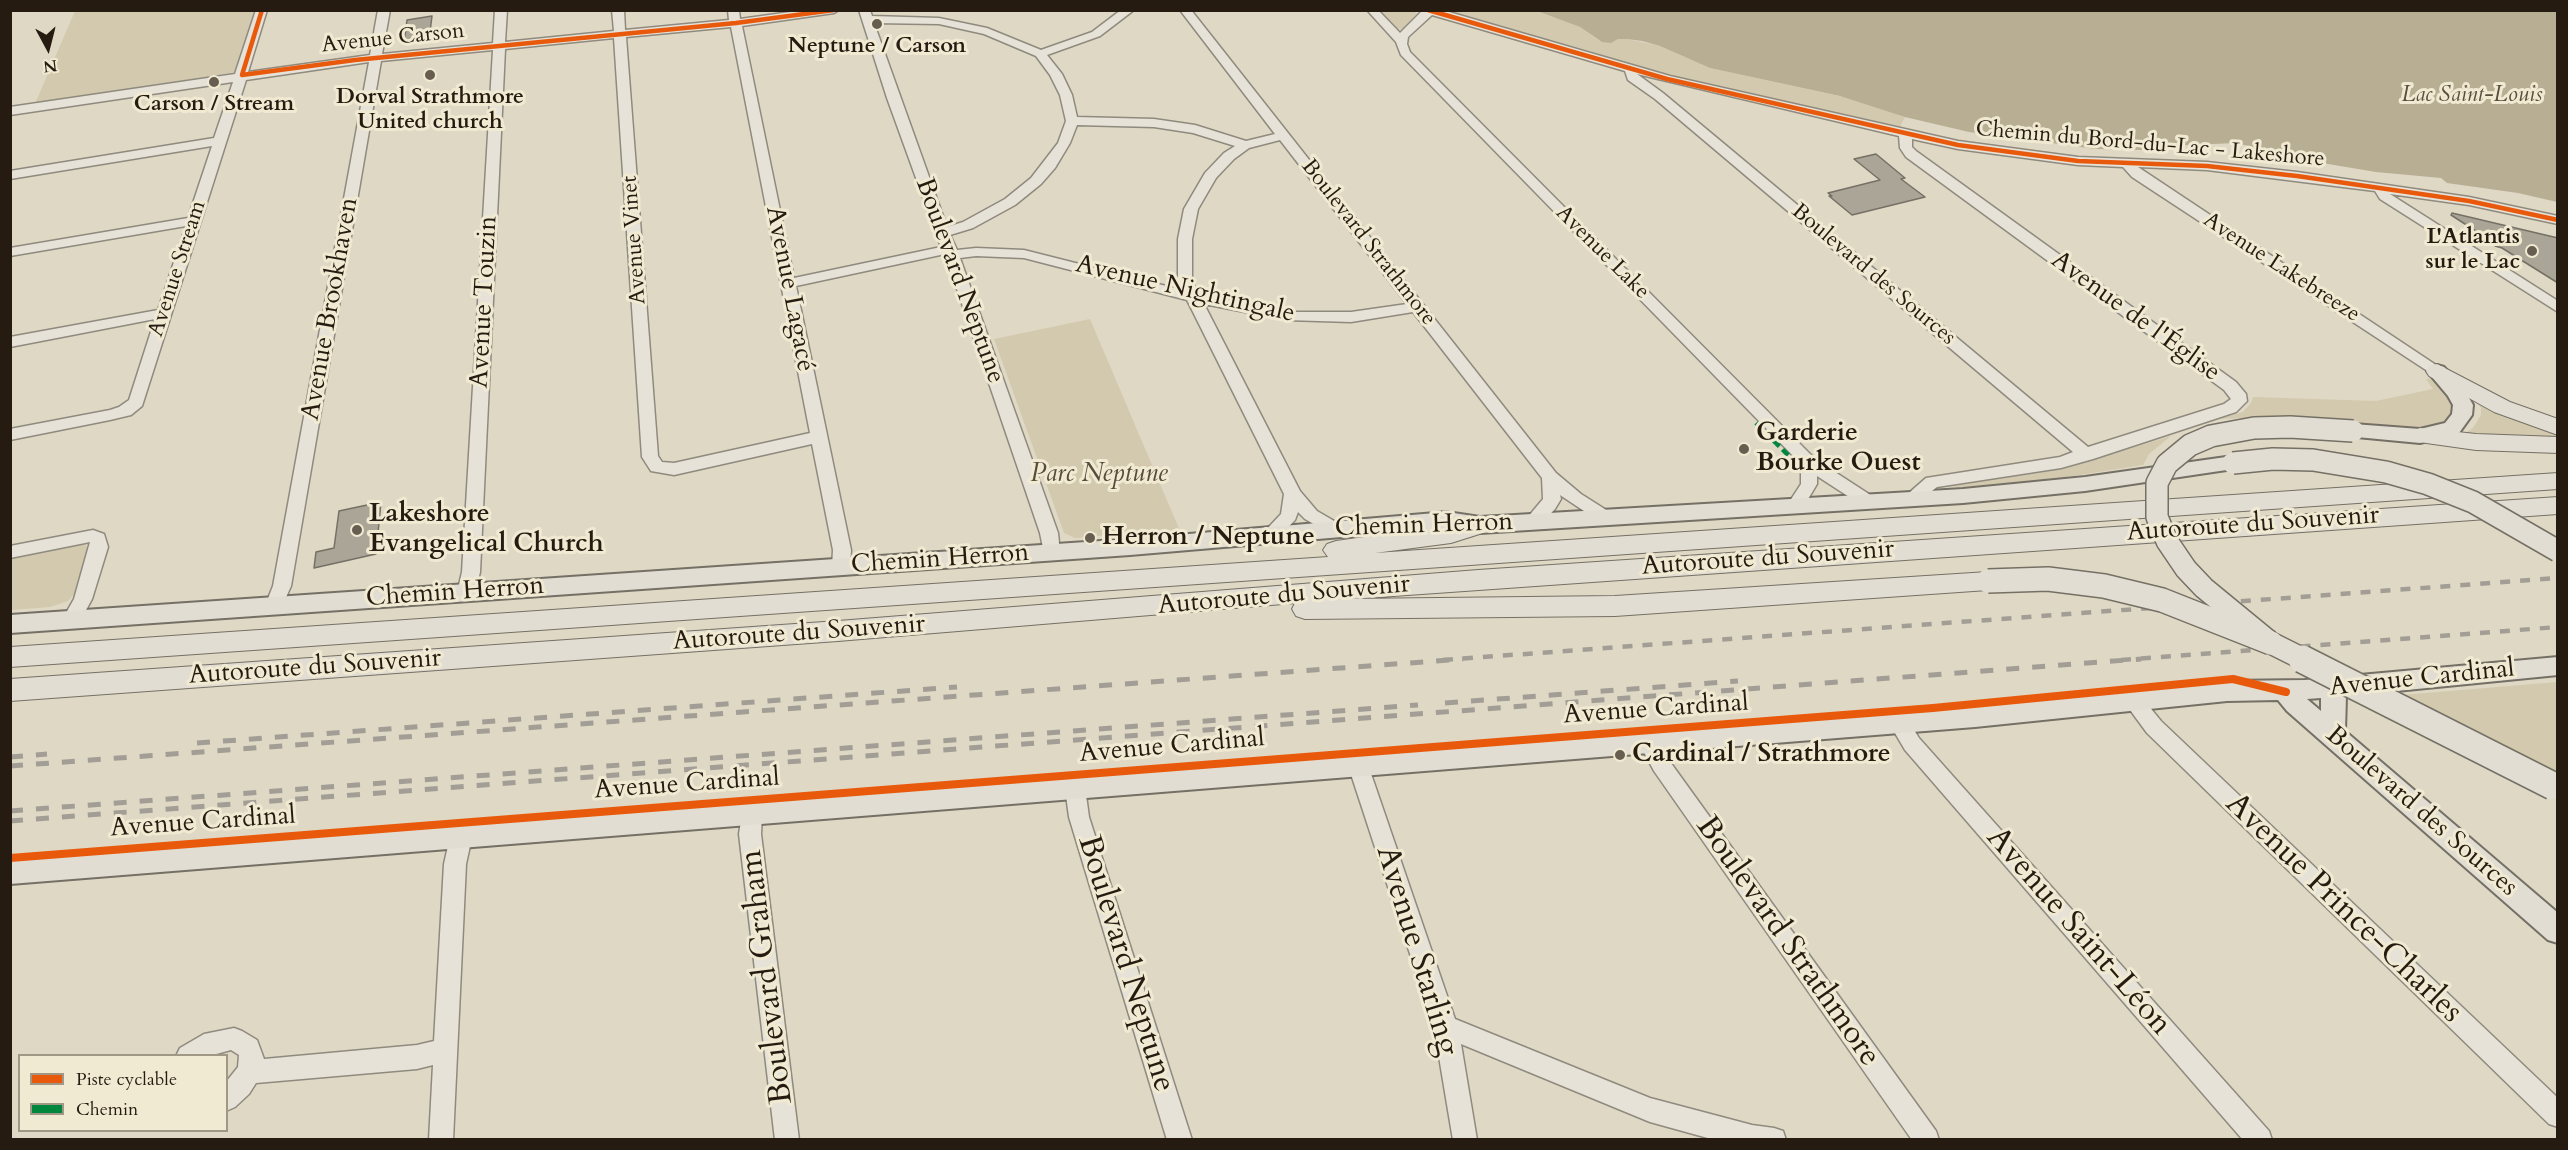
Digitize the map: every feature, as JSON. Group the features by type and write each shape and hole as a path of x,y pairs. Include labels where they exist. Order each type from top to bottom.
{"highway":[{"path":"2437,370 2502,407 2558,428"},
{"path":"2420,436 2476,442 2558,445"},
{"name":"Autoroute du Souvenir","path":"10,657 2558,481"},
{"name":"Autoroute du Souvenir","path":"10,690 1146,608 1468,580 2558,505"},
{"path":"1202,573 1379,542 1451,534 1480,525"},
{"path":"1146,608 1420,609 1606,606 2049,579 2104,586 2162,600 2271,643"},
{"path":"10,652 53,654"}],"main road":[{"name":"Boulevard des Sources","path":"2437,370 2461,398 2462,415 2452,428 2420,436 2276,427 2203,438 2172,458 2159,476 2156,490 2157,517 2172,549 2186,569 2211,595 2271,643 2556,788"},
{"name":"Chemin Herron","path":"10,624 1051,553 1447,520 1480,525 1911,499 2037,489 2273,459 2305,460 2386,471 2466,499 2518,526 2558,551"},
{"name":"Avenue Cardinal","path":"10,872 1899,723 2237,690 2286,692 2558,666"},
{"path":"2332,735 2334,688"},
{"name":"Boulevard des Sources","path":"2286,692 2332,735 2558,931"}],"street":[{"name":"Avenue Stream","path":"10,435 125,411 136,402 262,10"},
{"name":"Avenue Brookhaven","path":"274,606 284,574 384,10"},
{"name":"Avenue Touzin","path":"466,593 471,572 501,10"},
{"name":"Avenue Vinet","path":"618,10 650,457 657,467 674,469 819,437"},
{"name":"Avenue Carson","path":"11,112 242,75 376,58 620,34 734,17 834,10"},
{"path":"1040,54 1096,34 1129,10"},
{"name":"Boulevard Strathmore","path":"1185,10 1550,477 1575,498 1605,517"},
{"name":"Avenue Lake","path":"1372,10 1401,40 1405,52 1420,69 1809,463 1869,502"},
{"path":"1401,40 1429,11"},
{"name":"Chemin du Bord-du-Lac - Lakeshore","path":"1429,11 1667,79 1905,134 2043,158 2232,168 2379,187 2478,202 2558,220"},
{"path":"866,15 939,21 987,31 1021,44 1040,54 1056,74 1066,95 1072,121 1064,143 1036,181 1010,202 968,225 942,233"},
{"name":"Boulevard Neptune","path":"866,15 1049,533 1051,553"},
{"name":"Avenue Lagacé","path":"734,17 842,550 842,567"},
{"name":"Boulevard des Sources","path":"1633,69 1630,72 1632,77 1659,96 2087,454"},
{"path":"1659,96 1660,88 1667,79"},
{"path":"1072,121 1154,123 1195,129 1245,145"},
{"name":"Avenue de l'Église","path":"1905,134 1905,146 1911,154 2238,394 2238,404 2230,408 2087,454"},
{"path":"1283,136 1245,145 1229,156 1210,176 1189,215 1185,239 1185,282 1190,296 1293,494 1311,515 1335,529"},
{"path":"10,175 221,141"},
{"name":"Avenue Lakebreeze","path":"2127,163 2137,174 2437,370"},
{"path":"2379,187 2385,196 2558,308"},
{"path":"10,252 193,221"},
{"name":"Avenue Nightingale","path":"789,283 951,252 1000,252 1024,254 1245,309 1297,317 1363,316 1418,307"},
{"path":"10,342 164,313"},
{"path":"1911,499 1932,482 2039,466 2087,454"},
{"path":"1795,507 1809,484 1809,463"},
{"path":"1533,522 1552,499 1550,477"},
{"path":"1270,535 1289,516 1293,494"},
{"path":"10,552 86,535 98,538 99,547 84,599 71,620"},
{"name":"Avenue Prince-Charles","path":"2132,699 2154,727 2558,1115"},
{"name":"Avenue Saint-Léon","path":"1899,723 1912,744 2260,1140"},
{"name":"Boulevard Strathmore","path":"1649,742 1661,765 1927,1140"},
{"name":"Avenue Starling","path":"1358,765 1446,1027 1465,1140"},
{"name":"Boulevard Neptune","path":"1075,788 1079,818 1180,1140"},
{"name":"Boulevard Graham","path":"752,814 750,834 787,1140"},
{"path":"441,1140 455,864 461,837"},
{"path":"1446,1027 1650,1110 1752,1137 1774,1140"},
{"path":"191,1054 212,1042 227,1039 240,1041 249,1048 251,1053 249,1072 240,1086 228,1097"},
{"path":"249,1072 417,1057 446,1050"}],"green space":[{"path":"75,11 258,11 235,72 34,106"},
{"path":"1380,11 1417,13 1402,29 1398,29"},
{"path":"1441,11 1537,11 1580,27 1598,40 1611,43 1618,39 1627,39 1660,46 1710,68 1862,101 1905,117 1899,129 1867,123 1661,74 1583,49"},
{"name":"Parc Neptune","path":"1090,319 1180,531 1097,536 1097,533 1089,533 1088,537 1075,538 1064,533 994,339"},
{"path":"2432,378 2451,396 2453,406 2451,415 2444,422 2429,428 2387,428 2338,421 2282,417 2219,419 2243,412 2253,397 2376,401 2433,389 2426,379"},
{"path":"2470,393 2557,432 2557,441 2459,437 2473,428 2481,415 2481,408"},
{"path":"2171,436 2149,454 2143,465 2022,484 1941,486 2068,467"},
{"path":"83,543 88,548 75,593 68,601 50,607 11,610 10,557"},
{"path":"2557,682 2557,775 2401,695"}],"water":[{"name":"Lac Saint-Louis","path":"1537,11 2557,11 2557,202 2518,193 2447,183 2441,178 2376,172 2316,162 2236,143 2142,147 2144,150 2096,149 1969,132 1905,117 1840,96 1710,68 1660,46 1642,41 1618,39 1611,43 1602,42 1580,27"}],"building":[{"path":"432,16 429,40 404,43 407,20"},
{"path":"1876,154 1905,178 1901,179 1925,197 1852,215 1828,193 1880,180 1854,159"},
{"name":"L'Atlantis sur le Lac","path":"2452,213 2558,238 2558,283 2502,248 2495,246 2496,244 2451,215"},
{"name":"Lakeshore Evangelical Church","path":"381,502 376,554 314,568 316,552 334,548 339,511"}],"railway":[{"path":"1443,660 2558,578"},
{"path":"2121,660 2558,627"},
{"path":"10,766 1463,659"},
{"path":"10,821 2141,659"},
{"path":"1445,703 1738,681"},
{"path":"197,743 957,687"},
{"path":"10,811 1418,705"},
{"path":"10,757 47,754"}],"marked path":[{"path":"1756,423 1795,462"}],"cycle path":[{"path":"262,10 242,75 355,60 736,23 834,10"},
{"path":"1428,10 1667,79 1958,145 2078,161 2207,166 2297,176 2469,201 2558,220"},
{"path":"10,858 1933,708 2233,679 2286,692"}],"place":[{"name":"Neptune / Carson","path":"877,24"},
{"name":"Dorval Strathmore United church","path":"430,75"},
{"name":"Carson / Stream","path":"214,82"},
{"name":"L'Atlantis sur le Lac","path":"2532,251"},
{"name":"Garderie Bourke Ouest","path":"1744,449"},
{"name":"Lakeshore Evangelical Church","path":"357,530"},
{"name":"Herron / Neptune","path":"1090,538"},
{"name":"Cardinal / Strathmore","path":"1620,755"}]}
